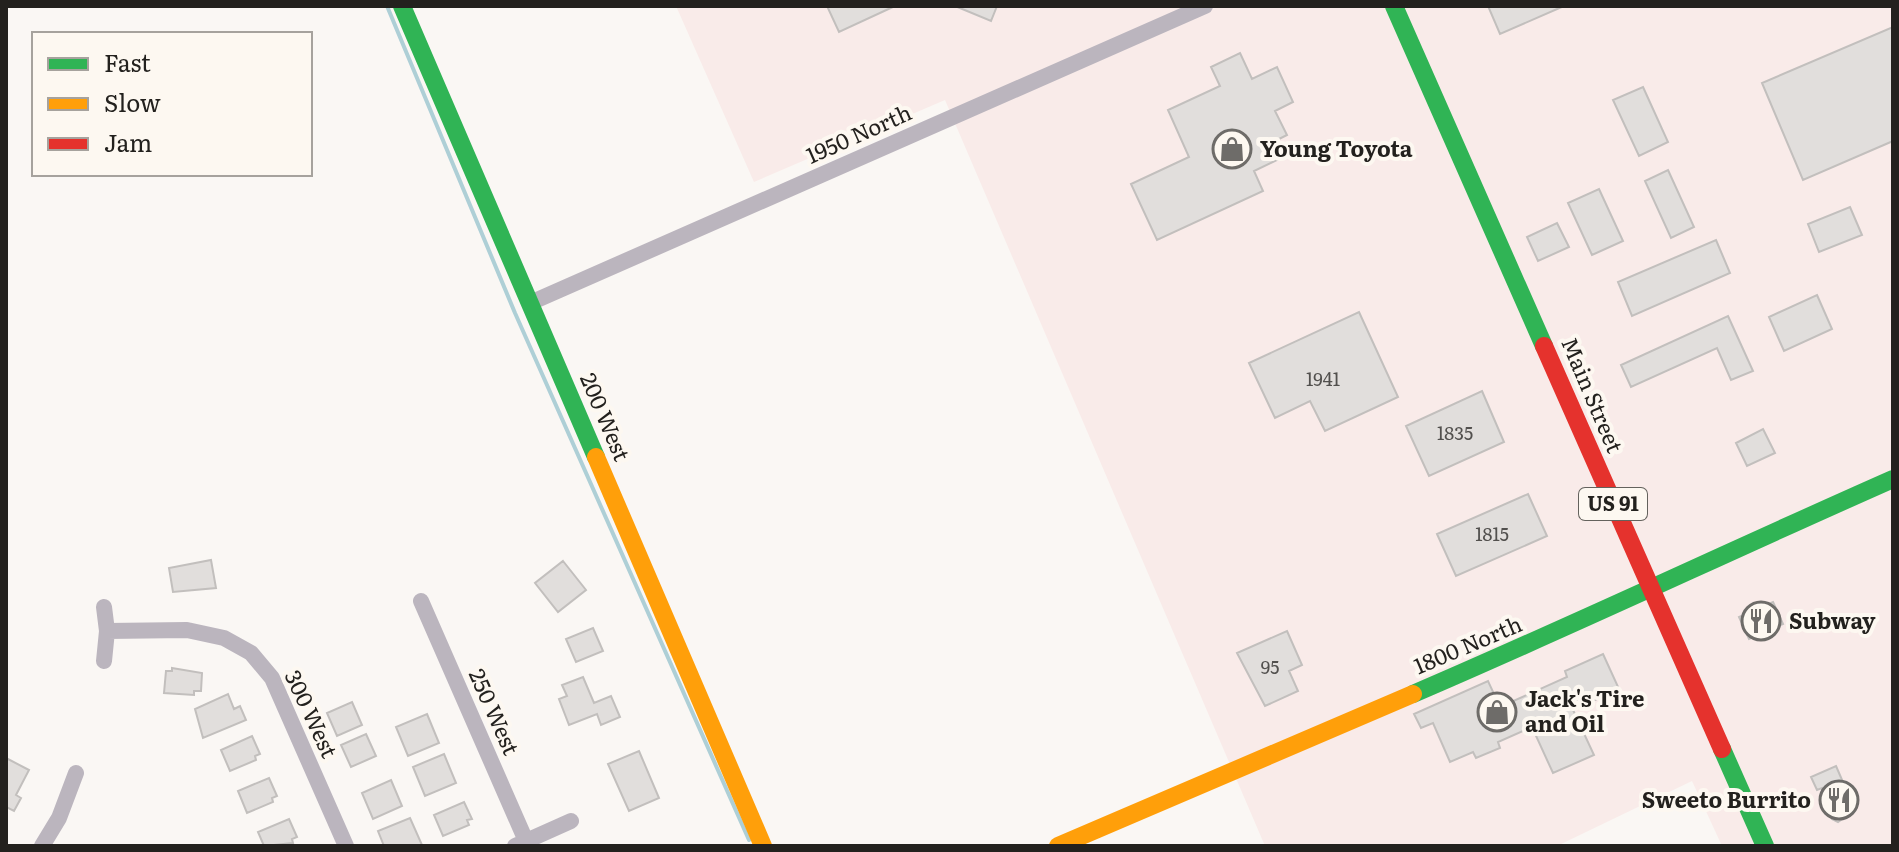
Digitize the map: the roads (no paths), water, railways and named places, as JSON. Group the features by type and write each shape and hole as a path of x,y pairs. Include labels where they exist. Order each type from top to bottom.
{"street":[{"name":"200 West","path":"402,6 763,846"},
{"name":"1950 North","path":"530,303 1205,6"},
{"name":"Main Street","path":"1394,6 1765,846"},
{"name":"1800 North","path":"1058,846 1650,591 1684,571 1893,479"},
{"name":"250 West","path":"421,601 521,844"},
{"path":"104,607 107,631 104,661"},
{"name":"300 West","path":"107,631 187,630 224,638 251,653 272,678 346,846"},
{"path":"42,846 59,818 76,773"},
{"path":"521,844 571,821"}],"waterway":[{"path":"387,6 515,313 749,840"}],"place":[{"name":"Young Toyota","path":"1232,149"},
{"name":"Subway","path":"1761,621"},
{"name":"Jack's Tire and Oil","path":"1497,712"},
{"name":"Sweeto Burrito","path":"1839,800"}]}
